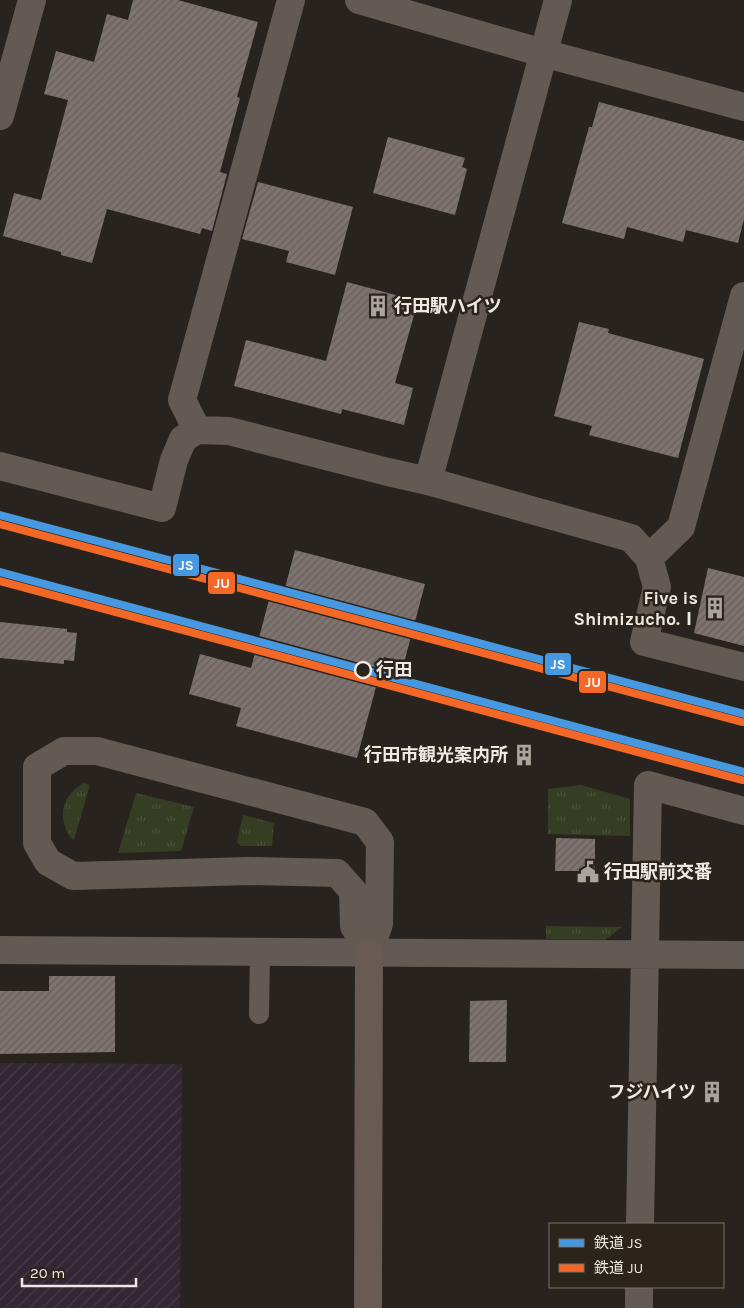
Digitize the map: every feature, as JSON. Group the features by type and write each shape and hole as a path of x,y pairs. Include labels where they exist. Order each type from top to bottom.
{"main road":[{"path":"368,1308 369,953"}],"street":[{"path":"0,116 32,0"},
{"path":"197,430 182,400 291,0"},
{"path":"359,0 543,53 744,107"},
{"path":"428,481 558,0"},
{"path":"649,558 681,527 744,296"},
{"path":"0,466 162,508 174,460 183,439 197,430 229,431 428,481 631,538 649,558 657,587 644,642 744,667"},
{"path":"97,750 365,822 380,842 379,924 369,953 354,926 353,891 337,873 249,871 73,876 48,862 37,843 37,767 64,751 97,750"},
{"path":"640,1223 648,785 744,811"},
{"path":"0,950 744,955"},
{"path":"639,1288 639,1308"}],"lane":[{"path":"259,1014 260,952"}],"shaded area":[{"path":"0,1063 182,1064 180,1308 0,1308"}],"green space":[{"path":"84,783 90,785 74,840 64,824 63,810 68,797"},
{"path":"581,785 630,799 630,836 548,834 548,789"},
{"path":"136,793 194,807 181,851 118,853"},
{"path":"243,815 274,823 272,846 241,846 237,842"},
{"path":"546,926 622,927 605,940 546,939"}],"building":[{"path":"133,0 178,0 258,22 237,97 240,98 220,172 227,174 212,231 202,228 200,234 107,209 92,263 61,255 61,252 3,236 14,193 41,200 68,100 44,94 56,51 94,62 107,14 128,20"},
{"path":"599,102 744,141 744,219 738,243 686,230 683,242 627,227 624,239 562,223 589,127 592,127"},
{"path":"388,137 465,158 462,167 467,169 455,215 373,193"},
{"path":"258,182 353,207 335,275 286,262 289,251 242,239"},
{"path":"347,282 418,301 395,383 413,388 404,425 342,409 341,414 234,386 246,340 326,361"},
{"path":"579,322 609,329 608,333 704,359 678,458 589,435 592,426 554,416"},
{"path":"295,550 425,584 404,663 384,657 357,758 236,726 241,708 189,694 200,654 251,668 270,596 282,599"},
{"name":"Five is Shimizucho.Ⅰ","path":"708,568 744,577 744,646 694,633"},
{"path":"0,622 67,629 67,632 77,633 74,661 64,660 64,664 0,658"},
{"path":"556,838 595,839 595,871 555,871"},
{"path":"49,976 115,976 115,1052 0,1054 0,991 49,991"},
{"path":"507,1000 506,1062 469,1062 470,1001"}],"rail line":[{"name":"JS","path":"0,515 744,714"},
{"name":"JU","path":"0,524 742,722"},
{"name":"JS","path":"0,572 744,772"},
{"name":"JU","path":"0,581 742,780"}],"place":[{"name":"行田駅ハイツ","path":"378,306"},
{"name":"Five is Shimizucho.Ⅰ","path":"715,608"},
{"name":"行田","path":"363,670"},
{"name":"行田市観光案内所","path":"524,755"},
{"name":"行田駅前交番","path":"588,872"},
{"name":"フジハイツ","path":"712,1092"}]}
